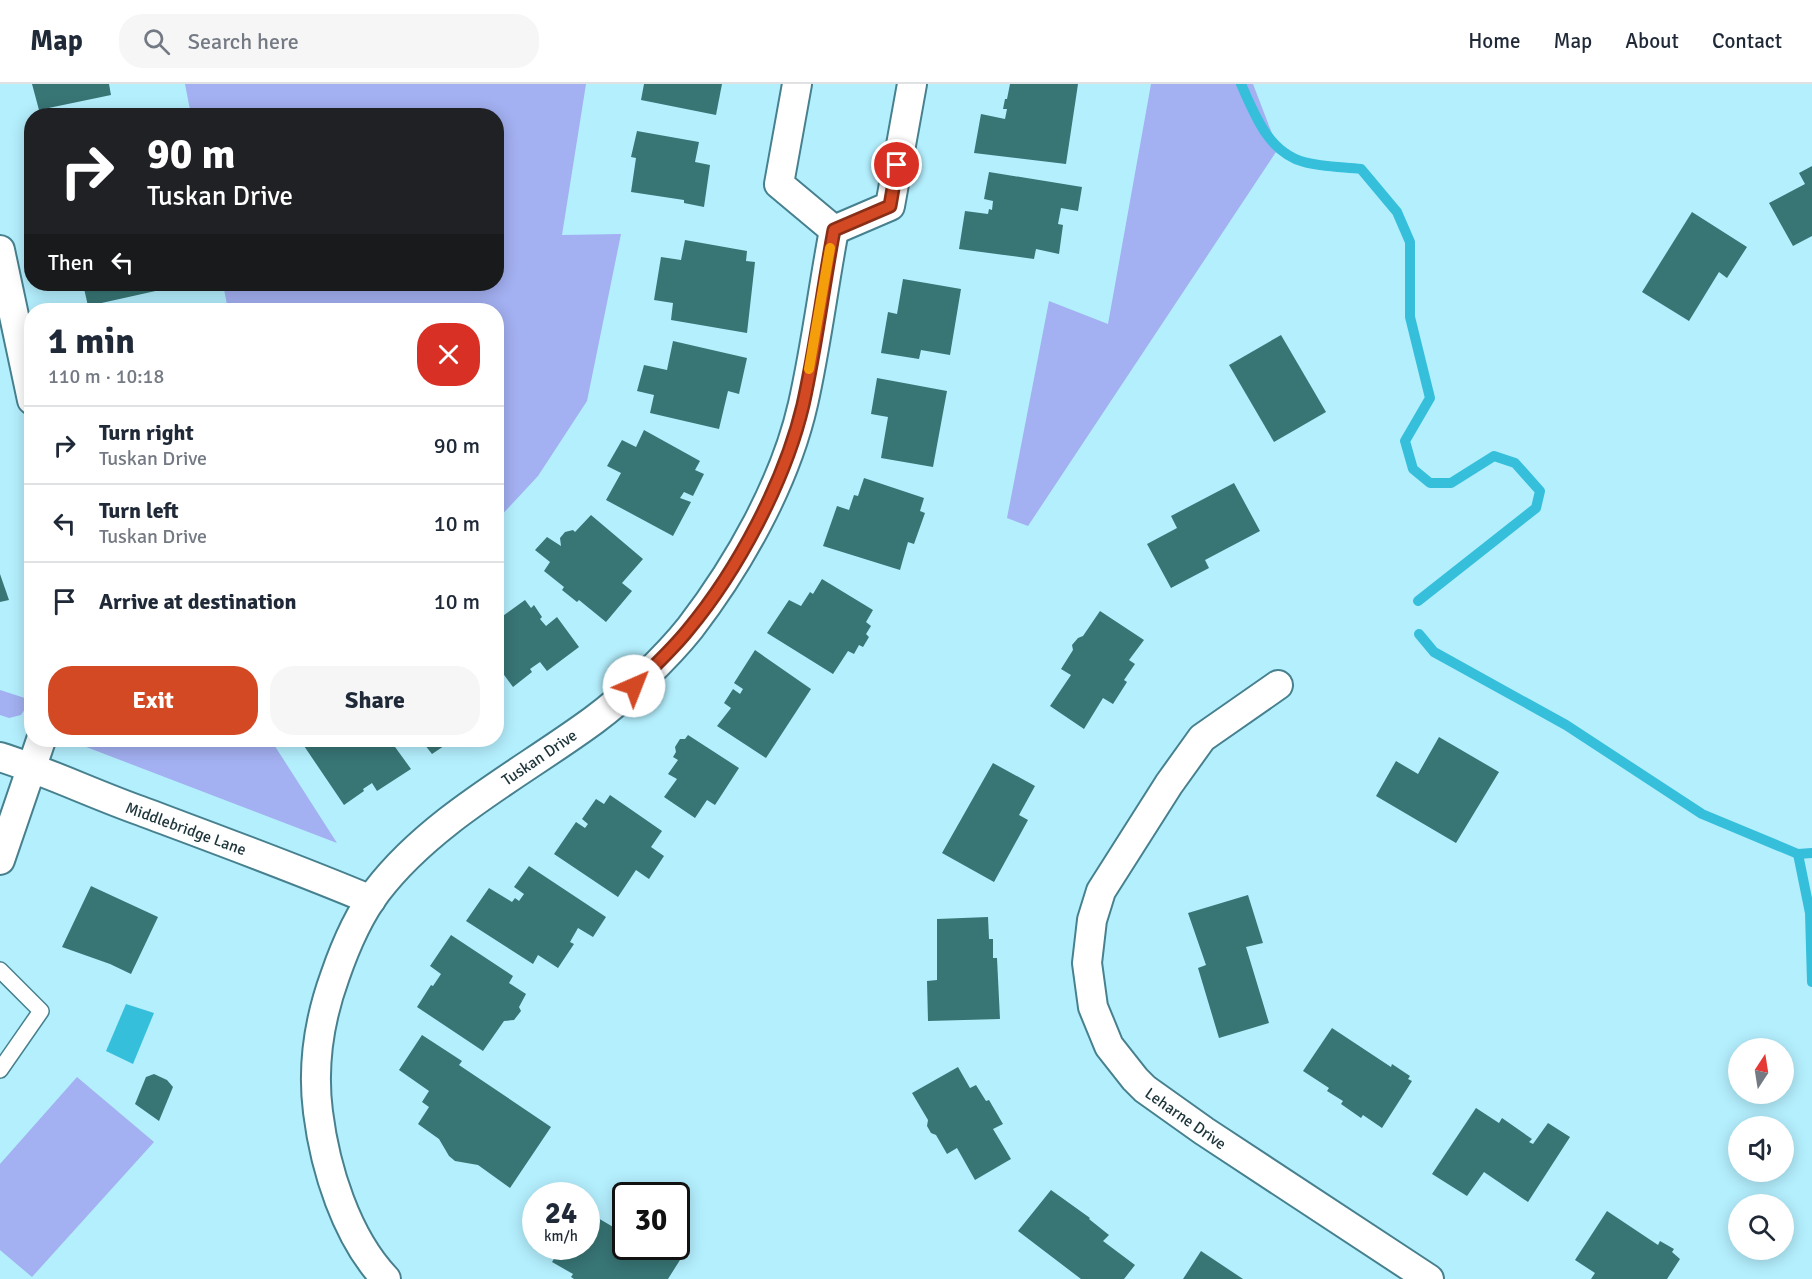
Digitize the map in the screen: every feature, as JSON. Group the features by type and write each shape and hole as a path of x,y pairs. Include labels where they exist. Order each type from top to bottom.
{"street":[{"path":"797,84 779,184 834,230 890,206 912,84"},
{"name":"Tuskan Drive","path":"386,1279 365,1251 338,1201 322,1146 315,1090 319,1034 325,1006 345,948 377,891 410,856 463,809 596,718 634,686 688,630 733,568 755,529 787,456 799,416 834,230"},
{"path":"0,250 24,362"},
{"name":"Leharne Drive","path":"1278,685 1202,738 1169,784 1101,891 1092,920 1087,963 1093,1007 1109,1046 1145,1089 1204,1131 1429,1279"},
{"path":"0,860 39,747"},
{"name":"Middlebridge Lane","path":"0,757 32,767 138,811 299,869 371,900"}],"lane":[{"path":"0,970 41,1011 0,1070"}],"shaded area":[{"path":"185,84 586,84 562,235 621,234 587,401 538,476 504,512 504,303 227,303 224,291 504,291 504,108 190,108"},
{"path":"1151,84 1253,84 1278,149 1028,526 1007,518 1049,301 1108,324"},
{"path":"0,690 24,698 24,710 21,715 9,718 0,715"},
{"path":"86,747 275,747 337,843"},
{"path":"126,1004 154,1013 133,1064 106,1051"},
{"path":"77,1077 154,1142 32,1277 0,1250 0,1164"}],"building":[{"path":"32,84 109,84 111,95 38,108"},
{"path":"644,84 722,84 716,115 641,100"},
{"path":"1010,84 1078,84 1066,164 974,153 981,114 1005,119 1007,109 1003,109"},
{"path":"637,131 699,142 695,162 710,165 704,207 684,203 684,200 631,192 636,158 631,157"},
{"path":"1812,166 1812,236 1793,246 1769,203 1805,184 1799,173"},
{"path":"989,172 1082,187 1078,211 1061,208 1058,224 1063,225 1059,254 1036,249 1034,259 959,249 965,211 988,214 989,209 992,210 993,201 984,199"},
{"path":"1692,212 1747,247 1727,278 1719,272 1689,321 1642,292"},
{"path":"685,240 747,251 746,261 755,262 747,333 671,320 673,303 654,300 661,257 681,260"},
{"path":"903,279 961,289 950,355 921,350 919,359 881,353 888,312 897,314"},
{"path":"85,291 156,291 102,303 87,303"},
{"path":"1281,335 1326,412 1274,442 1229,365"},
{"path":"673,341 747,358 739,394 728,391 719,429 650,413 654,395 637,391 644,365 667,370"},
{"path":"877,378 947,391 933,467 881,458 888,417 871,414"},
{"path":"644,430 700,461 695,470 704,474 693,496 684,492 680,498 691,502 673,536 606,500 621,473 607,466 622,440 636,447"},
{"path":"864,478 924,498 920,511 925,513 914,544 908,542 900,570 823,546 837,506 849,510 854,495 858,496"},
{"path":"1234,483 1260,531 1205,560 1209,568 1171,588 1147,544 1177,528 1171,516"},
{"path":"591,515 643,559 622,583 632,591 606,622 579,600 577,602 562,590 564,587 544,571 550,562 535,550 547,537 561,546 560,538 565,532 573,530 575,532"},
{"path":"0,574 9,600 0,602"},
{"path":"822,579 873,610 866,622 871,626 866,634 869,637 863,647 859,645 854,654 848,651 833,674 767,633 789,600 801,606 810,592 813,594"},
{"path":"525,600 531,608 534,605 546,626 557,617 579,647 547,671 540,662 530,669 532,672 513,687 504,675 504,615"},
{"path":"1100,611 1144,640 1129,660 1135,664 1124,680 1127,682 1113,704 1103,698 1084,729 1050,706 1071,675 1061,669 1073,650 1072,645 1083,636"},
{"path":"755,650 811,689 766,758 717,726 731,708 724,703 733,689 740,694 743,689 734,683"},
{"path":"688,735 739,768 715,805 707,800 695,818 664,797 677,779 668,774 678,760 673,757 676,752 675,747 680,739 685,739"},
{"path":"1439,737 1499,772 1456,843 1376,796 1396,761 1418,774"},
{"path":"305,747 395,747 411,769 377,791 372,783 344,805"},
{"path":"426,747 442,747 432,754"},
{"path":"993,763 1035,786 1019,815 1028,820 994,882 942,853"},
{"path":"610,795 662,831 651,847 664,856 649,879 636,870 618,897 554,854 576,822 585,828 588,824 582,819 596,799 604,804"},
{"path":"529,866 606,917 593,937 578,928 570,942 574,944 558,968 538,955 533,964 466,921 489,888 512,902 515,898 519,901 524,894 514,887"},
{"path":"91,886 158,917 131,974 62,947"},
{"path":"1248,895 1263,943 1246,947 1269,1023 1219,1038 1198,968 1206,965 1188,913"},
{"path":"988,917 989,939 993,939 993,958 997,958 1000,1019 928,1021 927,981 937,980 937,919"},
{"path":"451,935 513,976 509,983 526,994 519,1007 521,1011 514,1020 504,1021 483,1051 417,1007 441,974 430,966"},
{"path":"1332,1028 1391,1067 1392,1064 1410,1076 1408,1079 1412,1081 1382,1128 1363,1115 1361,1118 1341,1104 1343,1101 1327,1091 1329,1088 1303,1071"},
{"path":"422,1035 462,1061 459,1065 551,1127 510,1188 478,1165 455,1161 449,1156 439,1139 418,1124 429,1107 422,1102 429,1091 399,1070"},
{"path":"958,1067 970,1088 976,1085 986,1101 989,1100 1003,1124 993,1129 1011,1159 975,1180 957,1148 947,1154 936,1135 931,1133 927,1126 928,1120 912,1093"},
{"path":"154,1074 167,1080 173,1087 159,1121 135,1104 146,1077"},
{"path":"1476,1108 1499,1123 1502,1118 1532,1139 1529,1142 1533,1144 1548,1123 1570,1137 1528,1202 1484,1172 1467,1196 1432,1174"},
{"path":"1051,1190 1090,1218 1109,1235 1103,1241 1135,1265 1124,1279 1081,1279 1018,1231"},
{"path":"1607,1211 1658,1245 1660,1241 1674,1249 1672,1252 1680,1259 1667,1279 1591,1279 1595,1273 1575,1260"},
{"path":"600,1219 612,1226 612,1260 680,1260 668,1279 574,1279 571,1277 573,1274 552,1262 553,1260 600,1260"},
{"path":"1201,1251 1243,1279 1183,1279"}],"waterway":[{"path":"1241,84 1264,131 1281,150 1311,164 1361,169 1397,212 1410,242 1410,317 1430,398 1405,441 1413,469 1430,483 1451,483 1494,456 1515,463 1540,491 1536,508 1418,601"},
{"path":"1419,634 1434,652 1566,725 1702,814 1798,854 1812,853"},
{"path":"1798,854 1810,913 1812,982"}],"slow traffic":[{"path":"809,369 830,248"}],"route":[{"path":"634,686 688,630 733,568 755,529 787,456 802,405 834,230 890,206 897,165"}]}
